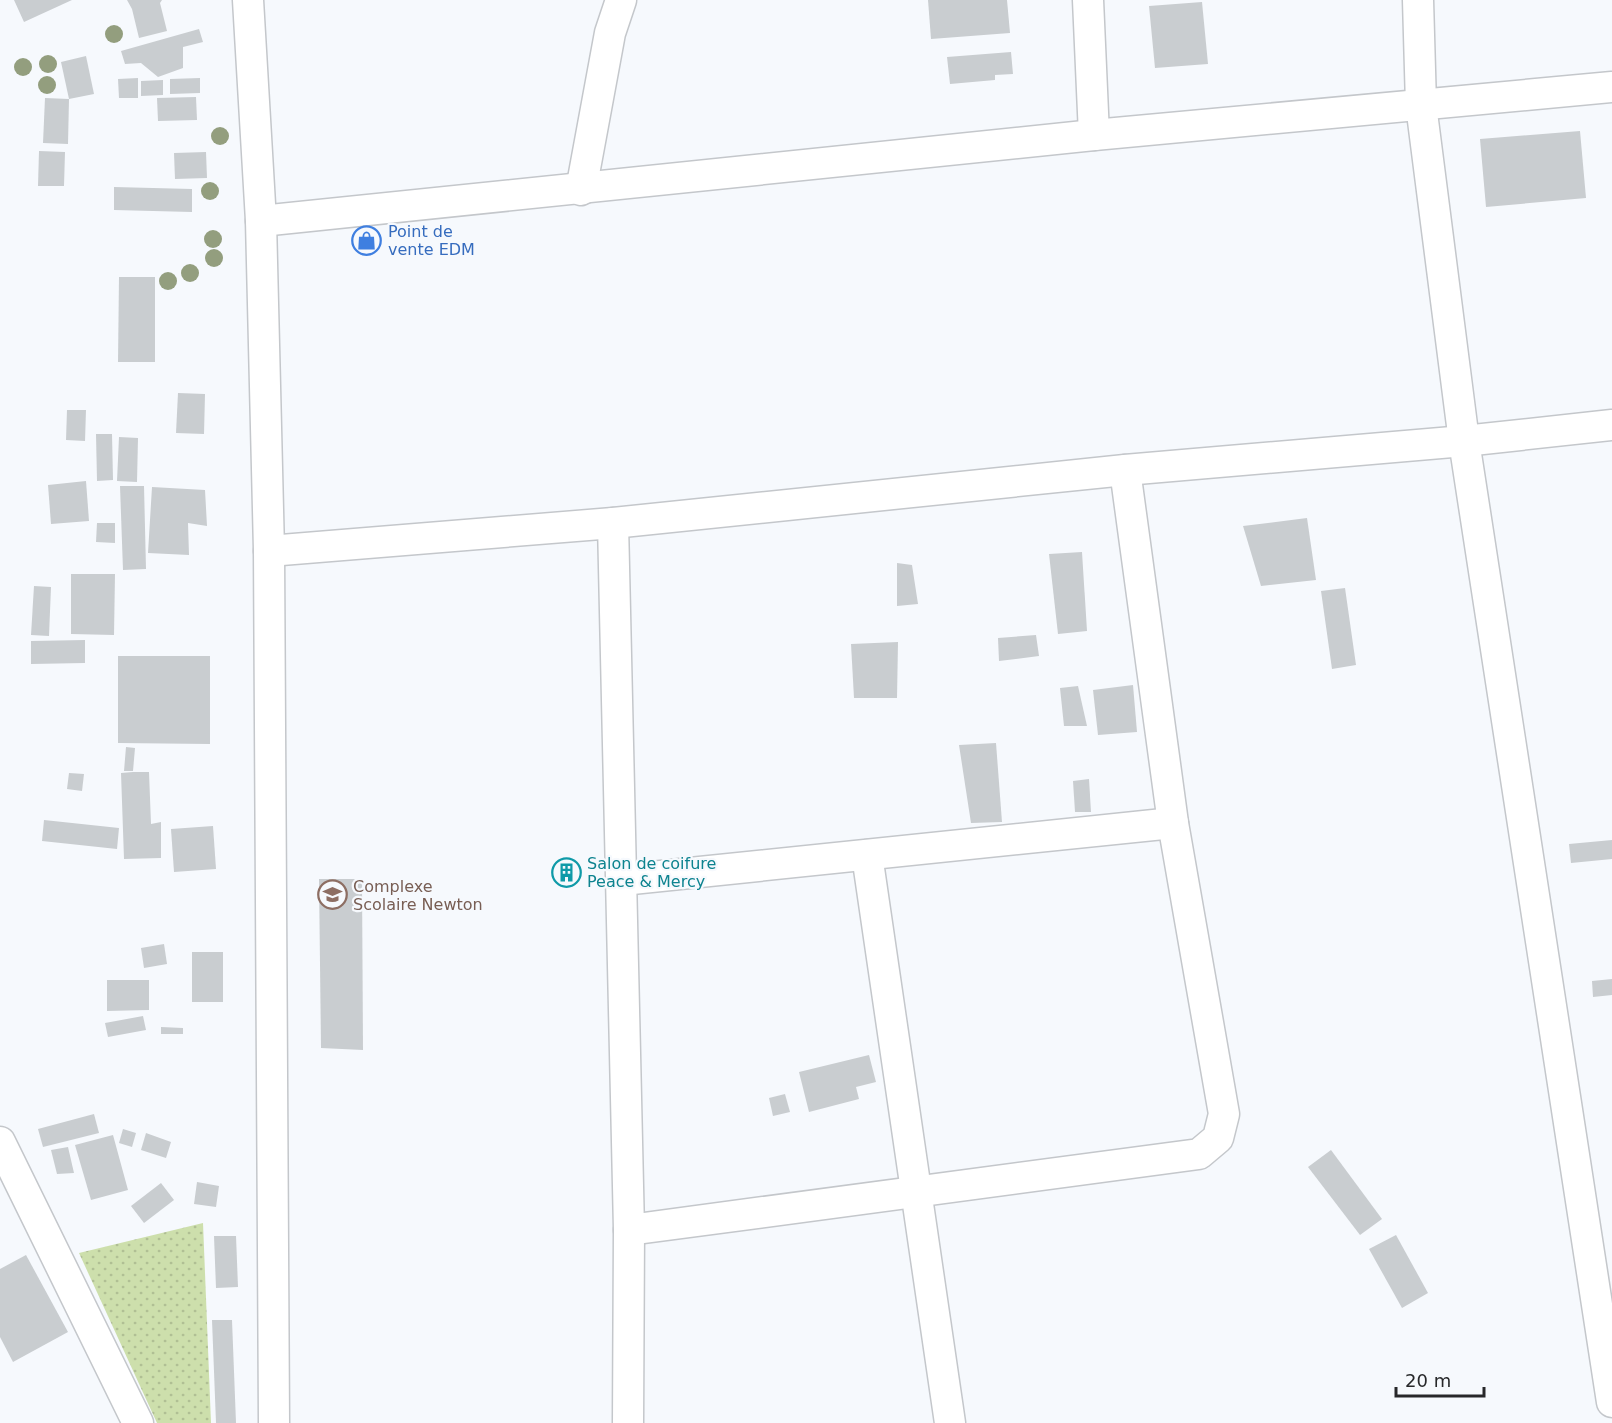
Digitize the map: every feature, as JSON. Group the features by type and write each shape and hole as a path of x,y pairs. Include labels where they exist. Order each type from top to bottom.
{"street":[{"path":"248,0 261,221 269,550 274,1423"},
{"path":"608,0 610,33"},
{"path":"581,190 610,33 621,0"},
{"path":"1088,0 1094,135"},
{"path":"1418,0 1421,105 1464,441 1612,1402"},
{"path":"261,221 581,190 1094,135 1612,87"},
{"path":"269,550 613,523 1125,470 1464,441 1612,425"},
{"path":"629,1230 1199,1154 1218,1138 1224,1114 1173,823 1125,470"},
{"path":"613,523 629,1230 628,1423"},
{"path":"622,880 1173,823"},
{"path":"867,855 950,1423"},
{"path":"0,1142 138,1423"}],"green space":[{"path":"203,1223 211,1423 157,1423 79,1253"}],"building":[{"path":"14,0 72,0 24,22"},
{"path":"127,0 162,0 160,3 167,31 139,38 132,9"},
{"path":"928,0 1007,0 1010,33 931,39"},
{"path":"1202,2 1208,64 1155,68 1149,6"},
{"path":"199,29 203,42 183,47 183,68 158,77 141,63 125,64 121,51"},
{"path":"1011,52 1013,74 995,75 995,80 950,84 947,57"},
{"path":"86,56 94,94 69,99 61,62"},
{"path":"138,78 138,98 119,98 118,79"},
{"path":"200,78 200,93 170,94 170,79"},
{"path":"163,80 163,95 141,96 141,81"},
{"path":"196,97 197,120 158,121 157,98"},
{"path":"45,98 69,99 68,144 43,143"},
{"path":"1580,131 1586,198 1486,207 1480,139"},
{"path":"39,151 65,152 64,186 38,186"},
{"path":"206,152 207,178 175,179 174,153"},
{"path":"114,187 192,189 192,212 114,210"},
{"path":"119,277 155,277 155,362 118,362"},
{"path":"178,393 205,394 204,434 176,433"},
{"path":"67,410 86,410 85,441 66,440"},
{"path":"96,434 112,434 113,480 97,481"},
{"path":"119,437 138,438 137,482 117,481"},
{"path":"86,481 89,521 51,524 48,485"},
{"path":"120,486 144,486 146,569 123,570"},
{"path":"152,487 205,490 207,526 188,523 189,555 148,553"},
{"path":"1307,518 1316,580 1261,586 1243,526"},
{"path":"97,523 115,523 115,543 96,542"},
{"path":"1082,552 1087,631 1058,634 1049,554"},
{"path":"897,563 912,565 918,604 897,606"},
{"path":"71,574 115,574 114,635 71,634"},
{"path":"34,586 51,587 49,636 31,635"},
{"path":"1345,588 1356,665 1332,669 1321,591"},
{"path":"1036,635 1039,656 999,661 998,638"},
{"path":"85,640 85,663 31,664 31,641"},
{"path":"898,642 897,698 854,698 851,644"},
{"path":"118,656 210,656 210,744 118,743"},
{"path":"1133,685 1137,732 1098,735 1093,690"},
{"path":"1078,686 1087,726 1064,726 1060,688"},
{"path":"996,743 1002,822 971,823 959,745"},
{"path":"126,747 135,748 133,771 124,771"},
{"path":"149,772 151,824 161,822 161,858 124,859 121,773"},
{"path":"69,773 84,774 82,791 67,789"},
{"path":"1089,779 1091,812 1075,812 1073,781"},
{"path":"44,820 119,828 117,849 42,841"},
{"path":"213,826 216,869 174,872 171,829"},
{"path":"1612,840 1612,859 1571,863 1569,844"},
{"name":"Salon de coifure Peace & Mercy","path":"575,861 572,883 558,880 560,864"},
{"path":"319,879 362,879 363,1050 321,1048"},
{"path":"164,944 167,964 144,968 141,948"},
{"path":"192,952 223,952 223,1002 192,1002"},
{"path":"1612,979 1612,995 1593,997 1592,981"},
{"path":"107,980 149,980 149,1010 107,1011"},
{"path":"143,1016 146,1030 108,1037 105,1023"},
{"path":"161,1027 183,1028 183,1034 161,1034"},
{"path":"869,1055 876,1082 856,1087 859,1099 809,1112 799,1072"},
{"path":"785,1094 790,1112 773,1116 769,1098"},
{"path":"94,1114 99,1133 43,1147 38,1129"},
{"path":"123,1129 136,1133 132,1147 119,1143"},
{"path":"146,1133 171,1142 166,1158 141,1150"},
{"path":"113,1135 128,1190 91,1200 75,1145"},
{"path":"68,1147 74,1173 57,1174 51,1150"},
{"path":"1331,1150 1382,1219 1360,1235 1308,1167"},
{"path":"197,1182 219,1186 216,1207 194,1204"},
{"path":"161,1183 174,1200 144,1223 131,1206"},
{"path":"1396,1235 1428,1293 1402,1308 1369,1249"},
{"path":"214,1236 236,1236 238,1287 216,1288"},
{"path":"26,1255 68,1332 13,1362 0,1337 0,1269"},
{"path":"212,1320 232,1320 236,1423 216,1423"}],"place":[{"name":"Point de vente EDM","path":"367,240"},
{"name":"Salon de coifure Peace & Mercy","path":"566,872"},
{"name":"Complexe Scolaire Newton","path":"332,895"}]}
